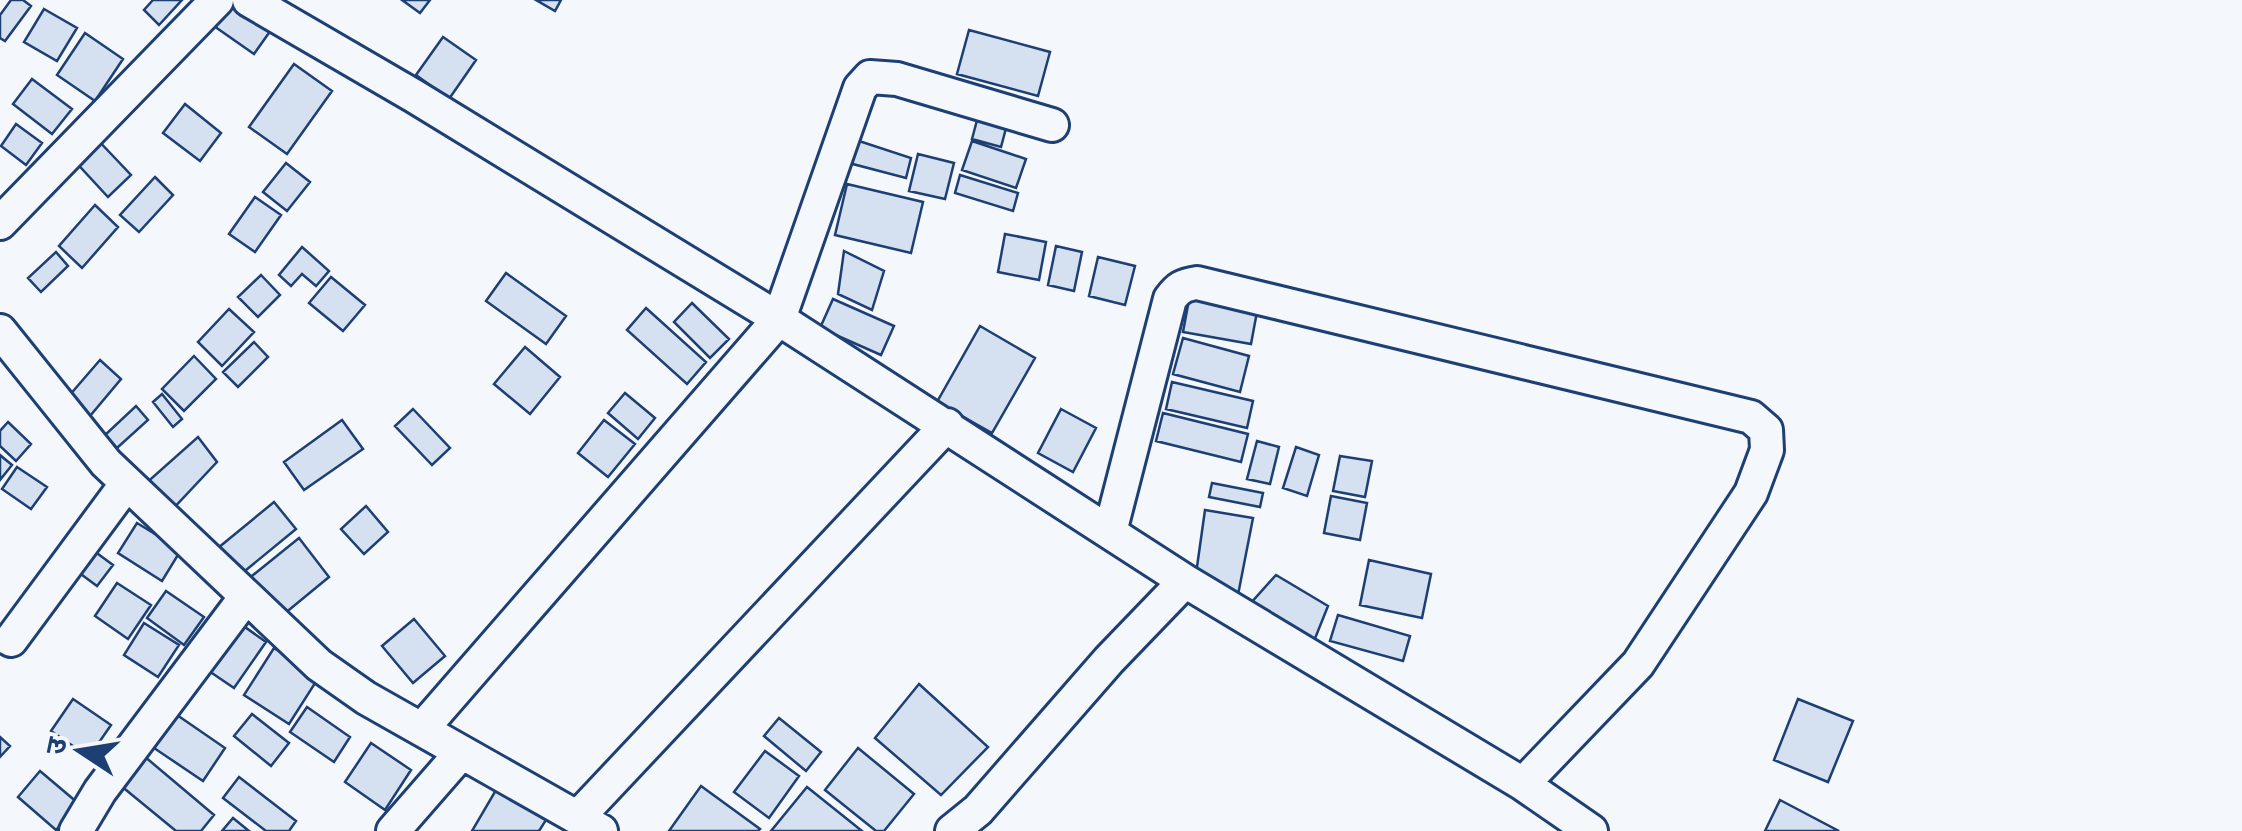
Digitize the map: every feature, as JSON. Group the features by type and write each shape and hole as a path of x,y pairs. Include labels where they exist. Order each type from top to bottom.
{"street":[{"path":"0,223 217,0"},
{"path":"248,0 414,96 780,320 1185,582 1523,784 1591,831"},
{"path":"422,729 780,320 860,88 870,78 897,79 1052,124"},
{"path":"1110,532 1170,299 1178,288 1197,282 1751,418 1766,430 1767,450 1742,507 1638,664 1523,784"},
{"path":"3,342 106,463 245,598 346,686 590,824 947,425"},
{"path":"11,640 126,482"},
{"path":"952,831 978,810 1109,660 1185,582"},
{"path":"76,831 100,790 245,598"},
{"path":"393,831 461,753"}],"building":[{"path":"11,0 23,0 31,6 5,41 0,38 0,15"},
{"path":"153,0 182,0 159,25 144,10"},
{"path":"228,0 271,30 254,54 211,24"},
{"path":"402,0 430,0 420,13"},
{"path":"536,0 561,0 555,11"},
{"path":"44,9 77,28 57,61 24,42"},
{"path":"969,30 1050,52 1038,96 957,74"},
{"path":"85,33 123,59 95,101 57,75"},
{"path":"443,37 476,60 449,99 416,75"},
{"path":"294,64 332,91 287,154 249,127"},
{"path":"32,79 72,109 52,134 13,104"},
{"path":"185,104 221,133 200,161 163,133"},
{"path":"980,109 1009,117 1001,147 972,139"},
{"path":"16,124 42,143 26,165 1,146"},
{"path":"95,137 131,175 108,197 72,158"},
{"path":"856,140 911,158 906,178 849,163"},
{"path":"972,141 1026,159 1016,188 962,170"},
{"path":"918,154 954,163 945,199 909,191"},
{"path":"286,163 310,182 287,211 263,192"},
{"path":"960,175 1018,193 1013,211 955,193"},
{"path":"155,177 173,195 139,232 120,215"},
{"path":"847,184 923,202 911,253 835,235"},
{"path":"255,197 281,215 255,252 229,234"},
{"path":"95,205 118,227 82,268 59,246"},
{"path":"1005,234 1046,242 1039,280 998,272"},
{"path":"1056,246 1082,252 1074,291 1048,285"},
{"path":"302,247 329,271 316,286 302,274 291,286 279,275"},
{"path":"844,251 884,271 872,310 838,294"},
{"path":"56,252 68,266 41,292 28,278"},
{"path":"1098,257 1135,266 1125,305 1089,296"},
{"path":"506,273 566,316 546,344 486,301"},
{"path":"261,275 280,295 258,317 238,297"},
{"path":"331,277 365,305 343,331 309,303"},
{"path":"1191,289 1259,301 1251,344 1183,332"},
{"path":"833,299 894,326 881,355 820,328"},
{"path":"692,303 729,339 710,358 674,322"},
{"path":"646,308 706,362 687,384 627,330"},
{"path":"229,309 254,332 222,366 198,342"},
{"path":"980,326 1035,358 992,433 937,402"},
{"path":"1183,338 1249,356 1240,392 1173,374"},
{"path":"254,342 268,357 238,387 223,372"},
{"path":"525,347 560,377 530,414 494,384"},
{"path":"194,356 216,379 184,411 162,389"},
{"path":"100,360 121,379 90,416 68,397"},
{"path":"1172,382 1253,401 1247,428 1166,409"},
{"path":"625,393 655,418 638,439 608,413"},
{"path":"162,394 182,419 173,427 153,402"},
{"path":"136,406 148,420 117,448 105,435"},
{"path":"413,409 450,448 432,465 395,426"},
{"path":"1061,409 1096,428 1073,472 1038,453"},
{"path":"1163,413 1248,434 1241,462 1156,441"},
{"path":"342,420 363,449 304,490 284,462"},
{"path":"604,420 635,444 608,477 578,453"},
{"path":"8,422 31,444 16,461 0,446 0,431"},
{"path":"198,437 217,462 169,513 144,485"},
{"path":"1257,441 1279,447 1270,484 1247,479"},
{"path":"1296,447 1319,455 1307,496 1283,488"},
{"path":"0,455 12,465 0,480"},
{"path":"1340,456 1372,461 1365,497 1333,491"},
{"path":"17,467 47,487 31,509 2,489"},
{"path":"1212,483 1263,493 1260,507 1209,497"},
{"path":"1331,496 1367,503 1360,540 1324,533"},
{"path":"274,502 296,529 240,575 218,548"},
{"path":"366,506 388,532 364,554 341,529"},
{"path":"1205,510 1253,518 1237,600 1196,574"},
{"path":"137,523 181,550 162,581 118,553"},
{"path":"299,538 329,577 278,619 247,580"},
{"path":"90,548 113,565 97,586 74,569"},
{"path":"1369,560 1431,574 1422,618 1360,605"},
{"path":"1276,575 1328,606 1314,641 1250,604"},
{"path":"117,583 151,605 128,639 95,616"},
{"path":"166,591 204,617 184,645 147,618"},
{"path":"1338,615 1410,636 1403,661 1330,641"},
{"path":"414,619 445,656 413,683 382,646"},
{"path":"235,620 266,642 234,688 203,667"},
{"path":"144,623 179,645 158,677 124,655"},
{"path":"274,648 319,677 289,724 244,695"},
{"path":"919,684 988,747 941,795 875,738"},
{"path":"73,699 111,725 89,757 51,731"},
{"path":"1798,699 1853,721 1828,782 1774,760"},
{"path":"307,707 350,737 334,762 290,732"},
{"path":"252,714 289,743 271,766 234,736"},
{"path":"177,715 225,748 203,781 154,748"},
{"path":"779,718 821,752 806,771 764,736"},
{"path":"0,737 10,746 0,757"},
{"path":"371,743 411,770 385,810 345,782"},
{"path":"858,748 914,794 884,831 876,831 825,790"},
{"path":"765,751 799,776 769,818 734,792"},
{"path":"144,756 214,815 201,831 176,831 120,785"},
{"path":"40,771 79,804 56,830 18,797"},
{"path":"239,777 296,821 289,831 266,831 223,798"},
{"path":"701,786 760,829 669,831"},
{"path":"807,787 862,831 771,831"},
{"path":"496,790 546,820 539,831 472,831"},
{"path":"1780,800 1839,831 1765,831"},
{"path":"233,818 249,831 222,831"}]}
